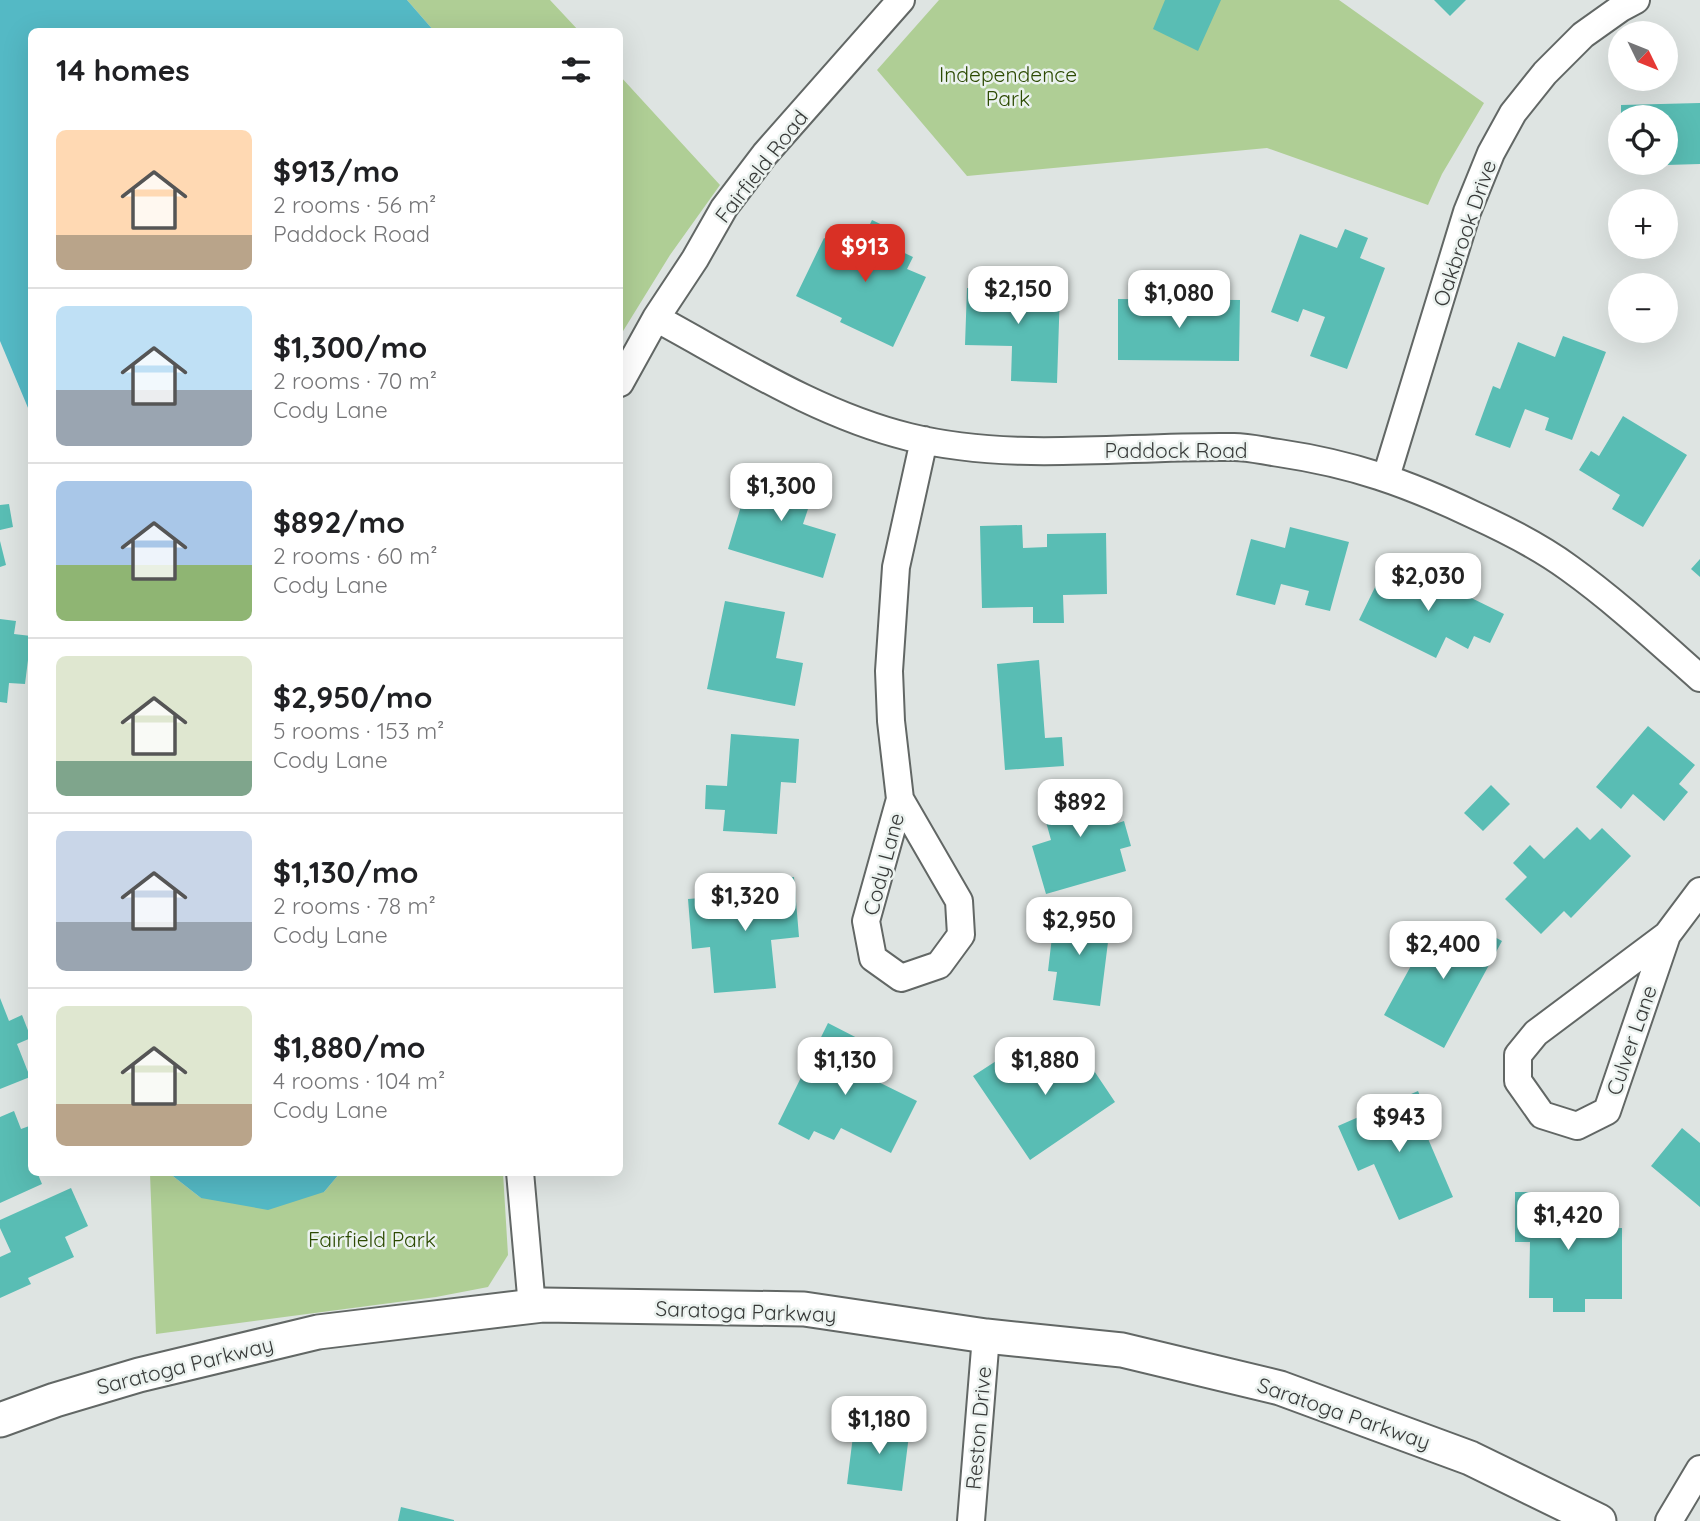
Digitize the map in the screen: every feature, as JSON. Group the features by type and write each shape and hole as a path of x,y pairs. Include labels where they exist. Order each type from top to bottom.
{"street":[{"name":"Fairfield Road","path":"623,378 656,318 695,259 724,208 765,154 901,0"},
{"name":"Oakbrook Drive","path":"1386,477 1467,212 1490,153 1513,113 1545,73 1583,35 1636,0"},
{"name":"Paddock Road","path":"656,318 809,400 859,421 924,440 967,447 1080,451 1154,447 1239,447 1315,458 1418,488 1520,536 1556,559 1605,595 1700,678"},
{"name":"Cody Lane","path":"900,799 959,901 961,935 939,965 901,978 873,958 866,921 900,799 891,721 889,671 896,566 924,440"},
{"name":"Culver Lane","path":"1667,935 1607,1111 1577,1126 1542,1115 1518,1081 1518,1055 1536,1033 1667,935 1700,891"},
{"path":"520,1176 532,1307"},
{"name":"Saratoga Parkway","path":"0,1420 139,1375 318,1332 543,1305 804,1309 986,1336 1122,1350 1280,1388 1470,1458 1599,1521"},
{"name":"Reston Drive","path":"971,1521 986,1336"},
{"path":"1670,1521 1700,1469"}],"green space":[{"path":"407,0 550,0 576,28 431,28"},
{"name":"Independence Park","path":"939,0 1339,0 1484,103 1442,174 1428,205 1267,148 967,176 877,70"},
{"path":"623,79 720,185 670,255 623,331"},
{"name":"Fairfield Park","path":"150,1176 173,1176 201,1198 324,1192 337,1176 503,1176 508,1255 488,1287 436,1297 156,1334"}],"water":[{"path":"0,0 407,0 431,28 28,28 28,408 0,341"},
{"path":"173,1176 337,1176 324,1192 268,1210 201,1198"}],"building":[{"path":"1165,0 1221,0 1198,51 1153,29"},
{"path":"1434,0 1466,0 1450,16"},
{"path":"1700,103 1700,164 1678,165 1678,105 1621,105"},
{"path":"872,220 901,234 894,248 913,257 907,269 926,277 893,347 840,322 842,318 796,296 824,238 856,253"},
{"path":"1345,229 1368,238 1360,258 1385,268 1347,369 1310,356 1325,317 1303,309 1298,322 1271,312 1300,234 1337,248"},
{"path":"1014,271 1032,271 1032,291 1060,291 1057,383 1011,381 1012,346 965,345 967,288 1013,289"},
{"path":"1118,299 1240,300 1239,361 1118,360"},
{"path":"1563,336 1606,352 1572,440 1545,430 1549,418 1525,409 1510,448 1475,435 1493,386 1500,389 1518,342 1555,357"},
{"path":"1623,416 1687,455 1643,527 1612,509 1620,495 1579,470 1591,451 1599,456"},
{"path":"754,463 817,482 803,524 836,534 823,578 728,549"},
{"path":"9,504 13,527 0,530 0,505"},
{"path":"1022,525 1023,548 1047,547 1047,534 1106,533 1107,594 1063,595 1064,623 1033,623 1033,607 982,608 980,526"},
{"path":"1290,527 1349,542 1330,611 1305,605 1309,591 1281,584 1275,605 1236,595 1251,539 1285,548"},
{"path":"0,541 6,565 0,567"},
{"path":"1700,559 1700,577 1691,569"},
{"path":"1402,564 1504,614 1490,643 1474,636 1468,649 1446,637 1436,658 1359,620 1380,577 1393,583"},
{"path":"725,601 785,612 776,658 803,663 795,706 707,689"},
{"path":"0,619 16,621 14,634 28,636 28,660 25,684 9,683 7,703 0,702"},
{"path":"1039,660 1045,738 1062,737 1064,766 1005,770 997,664"},
{"path":"1648,726 1695,765 1679,784 1688,792 1664,821 1633,794 1621,809 1596,787"},
{"path":"731,734 799,739 796,783 781,782 777,834 723,831 725,810 705,809 706,785 727,786"},
{"path":"1103,782 1115,824 1124,821 1131,846 1120,849 1126,871 1046,894 1032,846 1051,840 1040,800"},
{"path":"1491,785 1510,804 1483,831 1464,813"},
{"path":"1577,827 1590,840 1602,828 1631,856 1571,918 1564,911 1541,934 1505,899 1527,877 1513,863 1530,845 1544,859"},
{"path":"794,877 799,937 771,940 776,988 714,993 710,947 692,949 688,899 752,894 751,881"},
{"path":"1055,911 1111,918 1100,1006 1053,1000 1057,972 1048,971"},
{"path":"1435,922 1461,936 1469,923 1502,941 1444,1048 1384,1015"},
{"path":"0,998 9,1021 22,1015 28,1030 28,1039 17,1044 28,1078 0,1089"},
{"path":"828,1023 863,1041 850,1068 917,1101 891,1153 841,1128 834,1140 814,1131 809,1140 778,1124"},
{"path":"1074,1041 1115,1102 1030,1160 973,1076 1010,1052 1025,1075"},
{"path":"1418,1091 1435,1131 1426,1134 1453,1197 1399,1220 1374,1164 1358,1171 1338,1126"},
{"path":"14,1111 21,1129 28,1126 28,1176 39,1176 42,1184 0,1203 0,1117"},
{"path":"1682,1128 1700,1143 1700,1207 1651,1166"},
{"path":"71,1188 88,1226 65,1237 74,1257 28,1278 31,1284 0,1298 0,1257 11,1252 0,1228 0,1220"},
{"path":"1515,1192 1571,1192 1571,1214 1601,1214 1600,1228 1622,1228 1622,1299 1585,1299 1585,1312 1553,1312 1553,1298 1529,1298 1530,1242 1515,1242"},
{"path":"855,1420 910,1427 902,1491 847,1484"},
{"path":"401,1507 454,1520 454,1521 398,1521"}]}
